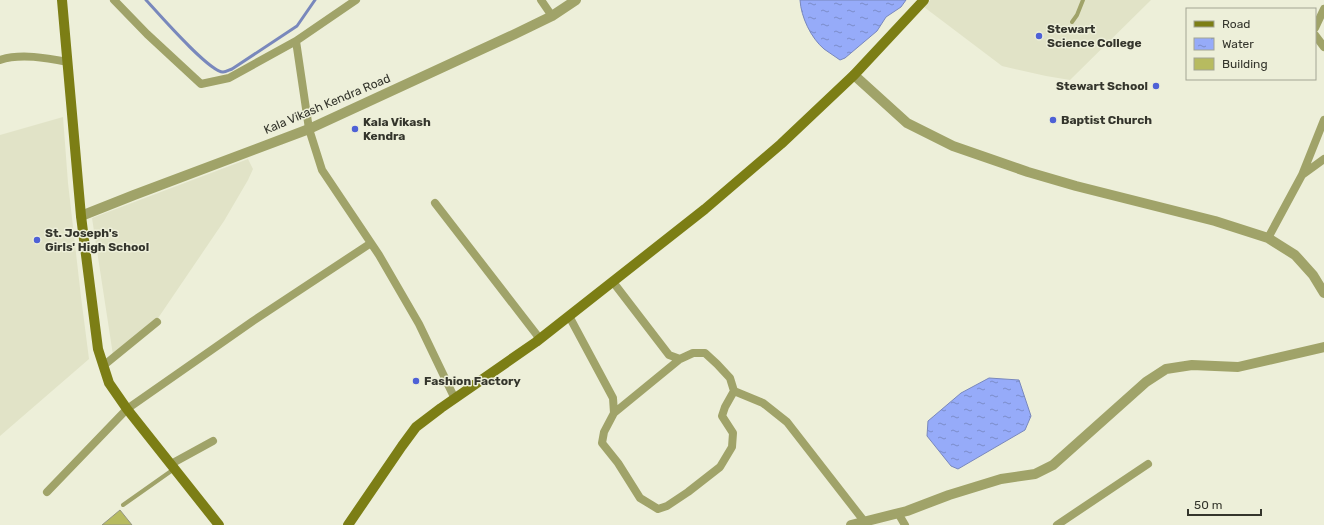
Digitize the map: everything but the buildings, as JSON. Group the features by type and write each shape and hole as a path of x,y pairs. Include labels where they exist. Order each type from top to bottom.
{"main road":[{"path":"62,0 81,216 98,349 103,366 109,383 127,409 220,525"},
{"path":"348,525 416,427 540,339 705,209 764,159 854,75 924,0"}],"street":[{"path":"114,0 147,34 201,84 229,78 296,41 356,0"},
{"path":"541,0 552,16"},
{"name":"Kala Vikash Kendra Road","path":"81,216 309,129 515,34 552,16 576,0"},
{"path":"1316,26 1324,9"},
{"path":"1316,36 1324,47"},
{"path":"296,41 309,129 322,170 370,243 419,324 455,399"},
{"path":"0,60 6,58 41,57 68,62"},
{"path":"854,75 907,123 953,146 1028,172 1076,186 1215,221 1268,238 1295,255 1313,275 1324,293"},
{"path":"1268,238 1302,175 1324,120"},
{"path":"1302,175 1324,159"},
{"path":"435,203 540,339"},
{"path":"47,492 127,409 253,321 370,243"},
{"path":"613,282 669,355 680,360"},
{"path":"569,316 613,398 614,413"},
{"path":"103,366 157,322"},
{"path":"851,525 898,513 1001,479 1035,474 1053,465 1146,382 1166,369 1192,365 1238,367 1324,348"},
{"path":"693,353 705,353 730,378 734,391 722,416 733,433 732,447 720,468 667,506 658,509 640,498 618,463 602,443 604,432 614,413 680,360 693,353"},
{"path":"734,391 762,402 787,422 864,521"},
{"path":"173,466 213,441"},
{"path":"1057,525 1148,464"},
{"path":"898,513 905,525"}],"lane":[{"path":"1072,22 1077,15 1083,0"},
{"path":"123,505 173,466"}],"shaded area":[{"name":"Stewart Science College","path":"930,0 1151,0 1070,80 1002,66 924,7"},
{"name":"St. Joseph's Girls' High School","path":"63,117 68,183 89,359 0,436 0,135"},
{"path":"248,159 253,169 248,180 224,221 152,327 113,355 92,218"}],"water":[{"path":"800,0 906,0 901,7 886,17 877,31 845,58 840,60 824,49 811,33 802,13"},
{"path":"989,378 1019,380 1031,416 1025,430 958,469 951,466 927,436 928,421 961,393"}],"waterway":[{"path":"146,0 196,53 207,63 223,72 232,69 297,26 315,0"}],"place":[{"name":"Stewart Science College","path":"1039,36"},
{"name":"Stewart School","path":"1156,86"},
{"name":"Baptist Church","path":"1053,120"},
{"name":"Kala Vikash Kendra","path":"355,129"},
{"name":"St. Joseph's Girls' High School","path":"37,240"},
{"name":"Fashion Factory","path":"416,381"}]}
